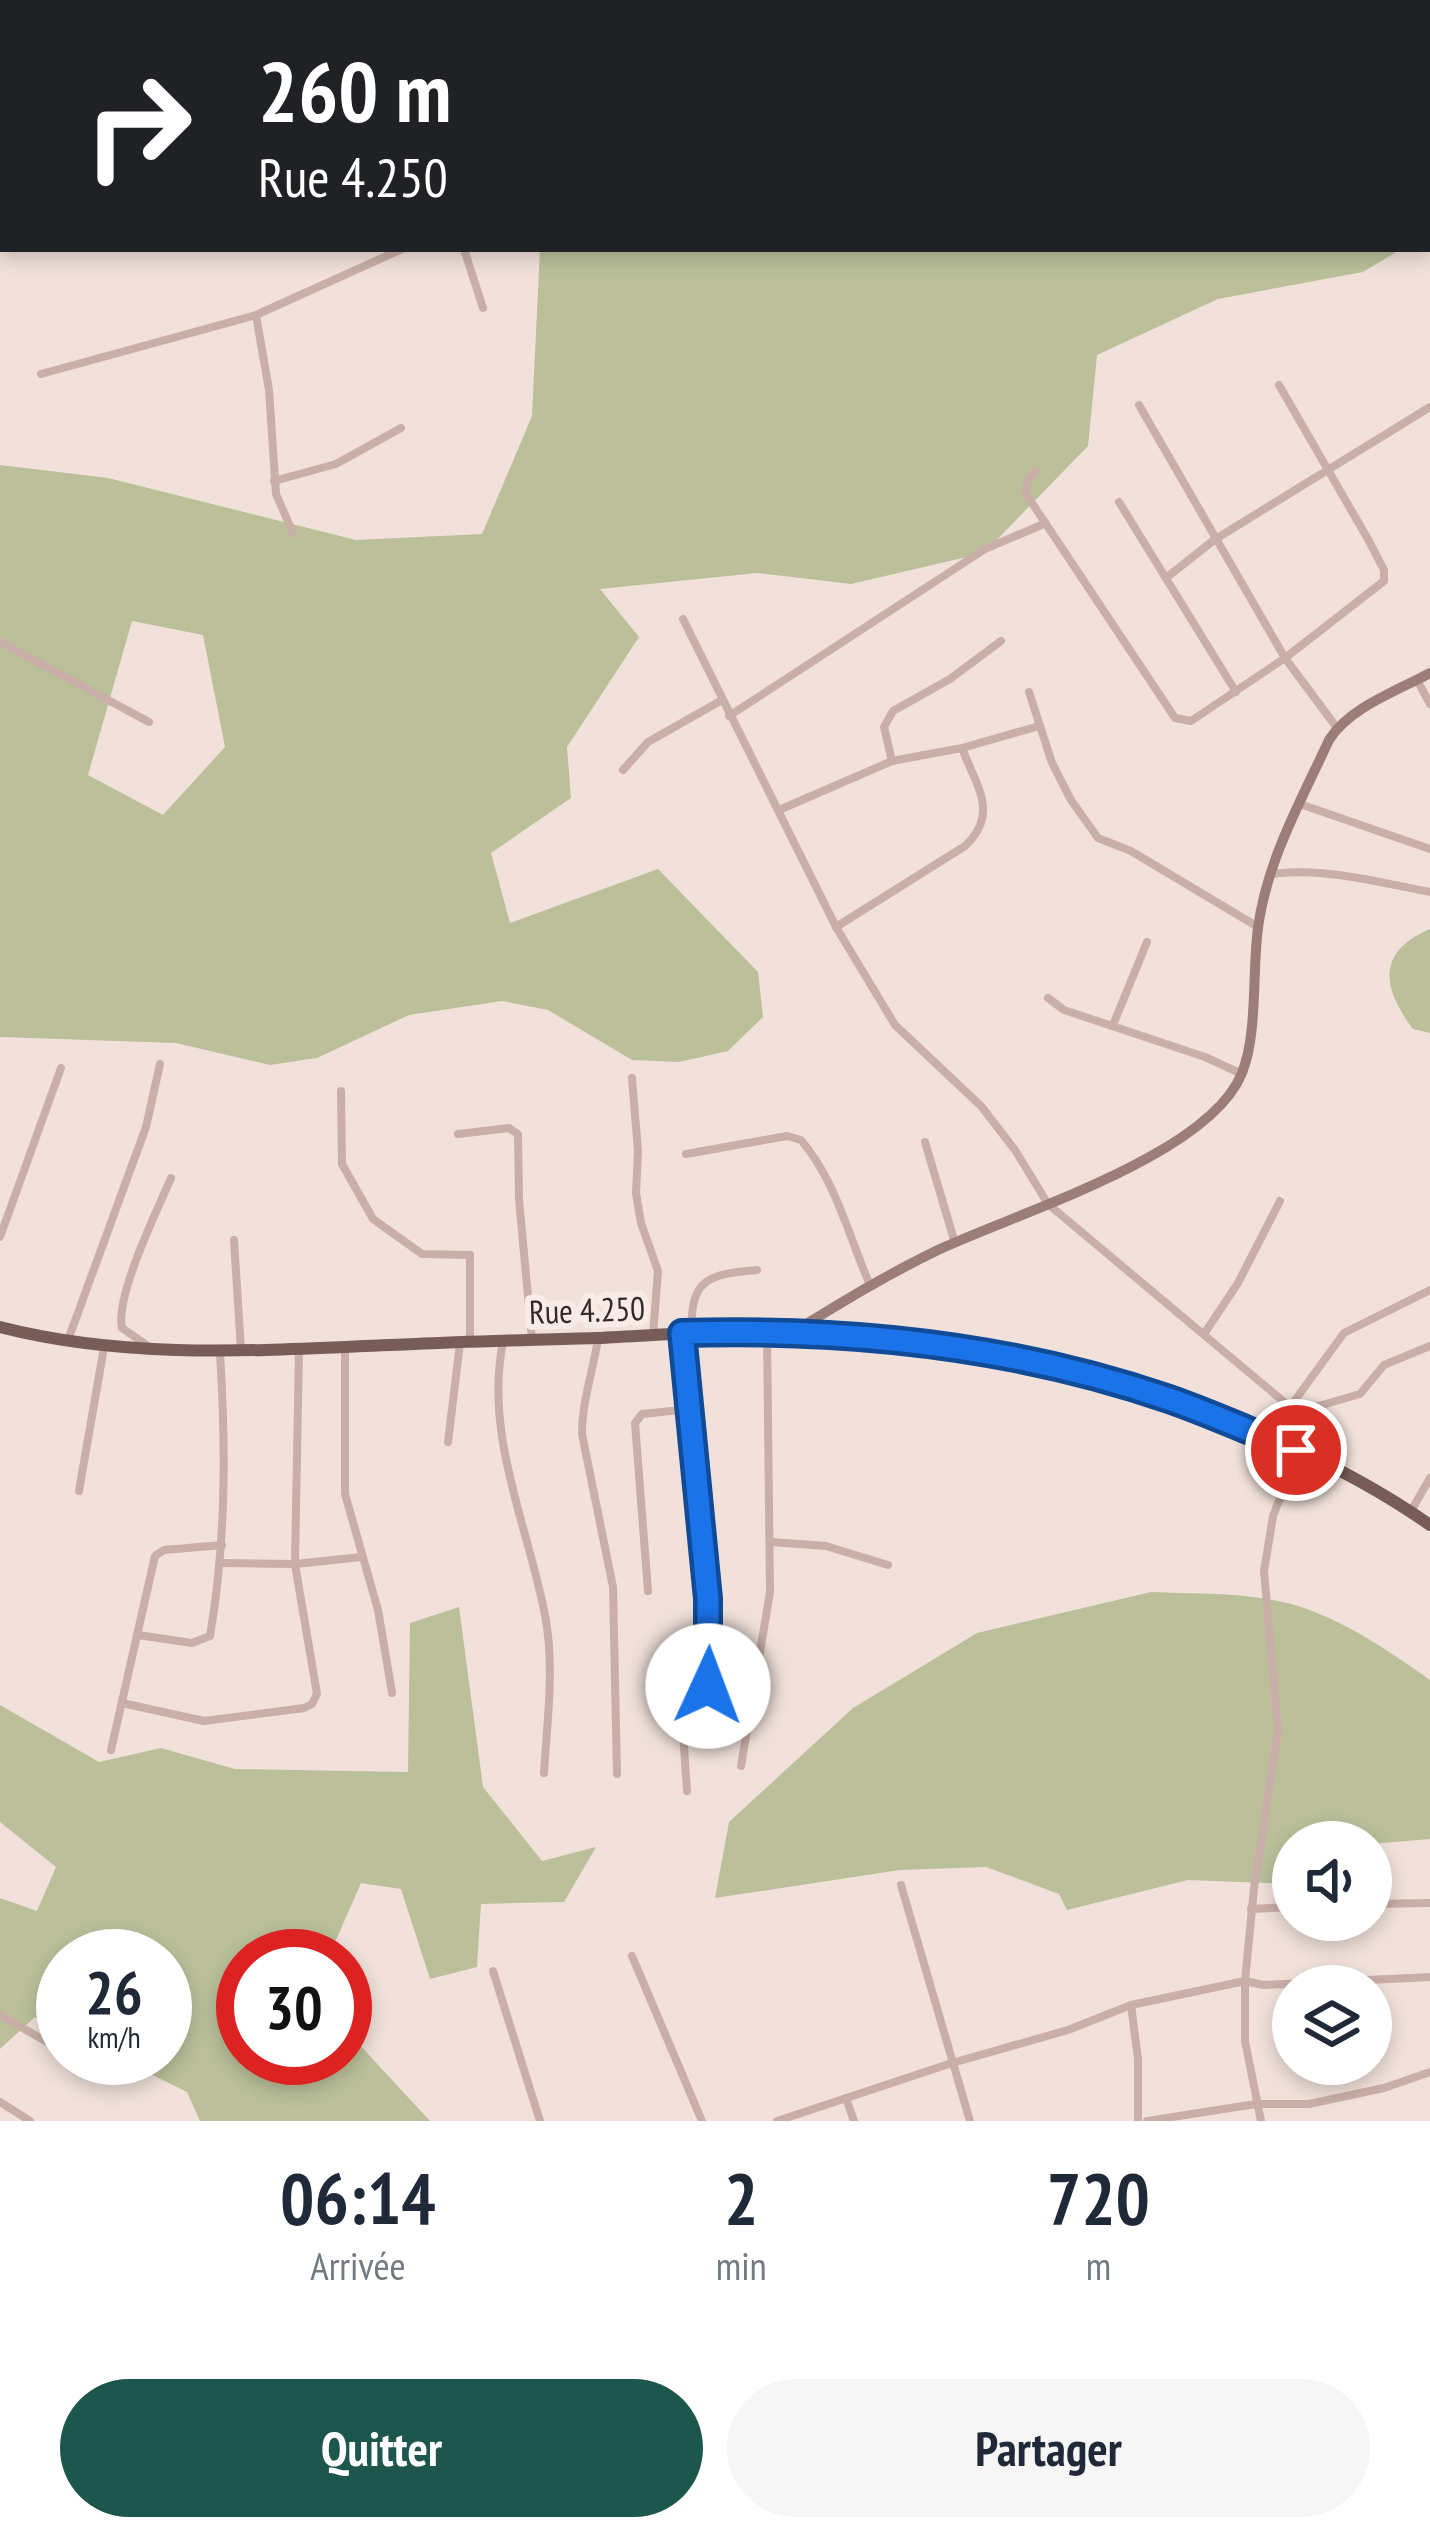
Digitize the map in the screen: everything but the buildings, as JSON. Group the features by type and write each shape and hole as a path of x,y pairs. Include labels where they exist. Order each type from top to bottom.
{"main road":[{"name":"Rue 4.250","path":"0,1327 104,1347 220,1353 766,1331 887,1337 1029,1361 1169,1399 1296,1450 1430,1525"}],"street":[{"path":"41,374 256,315 395,252"},
{"path":"465,252 483,308"},
{"path":"256,315 269,390 274,481 292,532"},
{"path":"1035,471 1026,494 1175,718 1191,721 1285,658 1384,581 1376,556 1279,385"},
{"path":"1138,405 1285,658 1336,728"},
{"path":"1166,578 1214,540 1430,407"},
{"path":"274,481 336,464 401,428"},
{"path":"1119,502 1236,692"},
{"path":"729,716 985,549 1046,523"},
{"path":"682,619 836,927 895,1024 981,1106 1048,1204 1290,1407 1298,1419 1304,1439 1296,1450 1266,1543 1264,1571 1278,1730 1244,1981 1245,2041 1261,2121"},
{"path":"892,761 884,727 893,711 950,679 1001,641"},
{"path":"0,642 149,722"},
{"path":"795,1331 870,1285 1173,1144 1226,1098 1242,1074 1268,874 1336,728 1430,673"},
{"path":"1417,680 1430,704"},
{"path":"1028,692 1071,800 1103,842 1131,851 1258,928"},
{"path":"623,770 648,742 722,700"},
{"path":"779,810 892,761 1039,726"},
{"path":"836,927 979,833 984,806 962,748"},
{"path":"1300,804 1430,849"},
{"path":"1268,874 1301,870 1341,874 1430,892"},
{"path":"1113,1025 1147,943"},
{"path":"1048,998 1064,1010 1242,1074"},
{"path":"67,1341 146,1127 160,1064"},
{"path":"0,1238 61,1068"},
{"path":"632,1078 636,1193 658,1271 653,1334"},
{"path":"341,1091 342,1164 373,1220 422,1254 470,1256 465,1342 448,1442"},
{"path":"458,1134 509,1128 518,1134 532,1340"},
{"path":"686,1154 787,1136 801,1140 840,1205 870,1285"},
{"path":"925,1142 955,1243"},
{"path":"154,1351 122,1328 120,1314 171,1178"},
{"path":"1204,1334 1238,1283 1280,1201"},
{"path":"234,1240 241,1352"},
{"path":"687,1791 681,1702 708,1686 710,1626 687,1333 704,1282 716,1274 758,1270"},
{"path":"1290,1407 1343,1333 1430,1290"},
{"path":"741,1766 770,1592 766,1331"},
{"path":"598,1337 582,1409 582,1434 613,1587 617,1774"},
{"path":"503,1341 497,1381 504,1447 546,1620 550,1672 544,1773"},
{"path":"1298,1419 1332,1400 1360,1394 1384,1366 1430,1346"},
{"path":"79,1492 104,1347"},
{"path":"345,1347 345,1494 379,1610 392,1693"},
{"path":"122,1703 204,1721 268,1714 312,1703 317,1694 295,1564 299,1349"},
{"path":"138,1635 192,1642 209,1636 222,1563 225,1443 220,1353"},
{"path":"648,1591 635,1423 641,1414 691,1409"},
{"path":"1411,1511 1430,1478"},
{"path":"771,1542 826,1546 888,1565"},
{"path":"111,1750 155,1556 164,1550 222,1545"},
{"path":"222,1563 295,1564 362,1557"},
{"path":"901,1885 970,2121"},
{"path":"1392,1904 1430,1903"},
{"path":"1252,1910 1272,1909"},
{"path":"632,1956 702,2121"},
{"path":"493,1971 540,2121"},
{"path":"777,2121 952,2062 1068,2030 1131,2005 1244,1981 1263,1985 1430,1977"},
{"path":"1131,2005 1138,2059 1138,2121"},
{"path":"1,2018 36,2037"},
{"path":"1147,2121 1256,2104 1309,2104 1384,2088 1430,2072"},
{"path":"846,2098 854,2121"},
{"path":"0,2102 30,2121"}],"green space":[{"path":"540,252 1396,252 1363,272 1218,299 1097,355 1088,446 984,553 851,584 757,573 600,589 639,637 567,747 571,798 491,853 510,923 658,869 758,972 763,1017 728,1051 679,1062 632,1060 548,1010 502,1001 409,1015 317,1058 270,1065 176,1043 0,1037 0,465 108,478 356,540 482,534 532,416","holes":["132,621 203,635 225,747 163,815 88,775"]},
{"path":"1430,929 1430,1033 1413,1029 1403,1014 1390,972 1400,949"},
{"path":"1151,1592 1274,1600 1346,1626 1430,1680 1430,1839 1392,1842 1392,1821 1272,1821 1272,1883 1188,1880 1067,1910 1059,1894 986,1867 900,1870 715,1898 729,1822 853,1708 977,1633"},
{"path":"459,1607 483,1787 542,1861 596,1847 564,1902 481,1904 477,1967 430,1979 401,1889 361,1883 341,1929 216,1929 216,2085 372,2085 372,2058 430,2121 200,2121 187,2092 173,2085 192,2085 192,1929 36,1929 36,2018 0,2049 0,1898 37,1911 56,1867 0,1822 0,1705 99,1762 161,1748 235,1769 408,1772 410,1623"}],"route":[{"path":"708,1686 710,1626 703,1529 682,1333 795,1331 887,1337 996,1354 1169,1399 1296,1450"}]}
